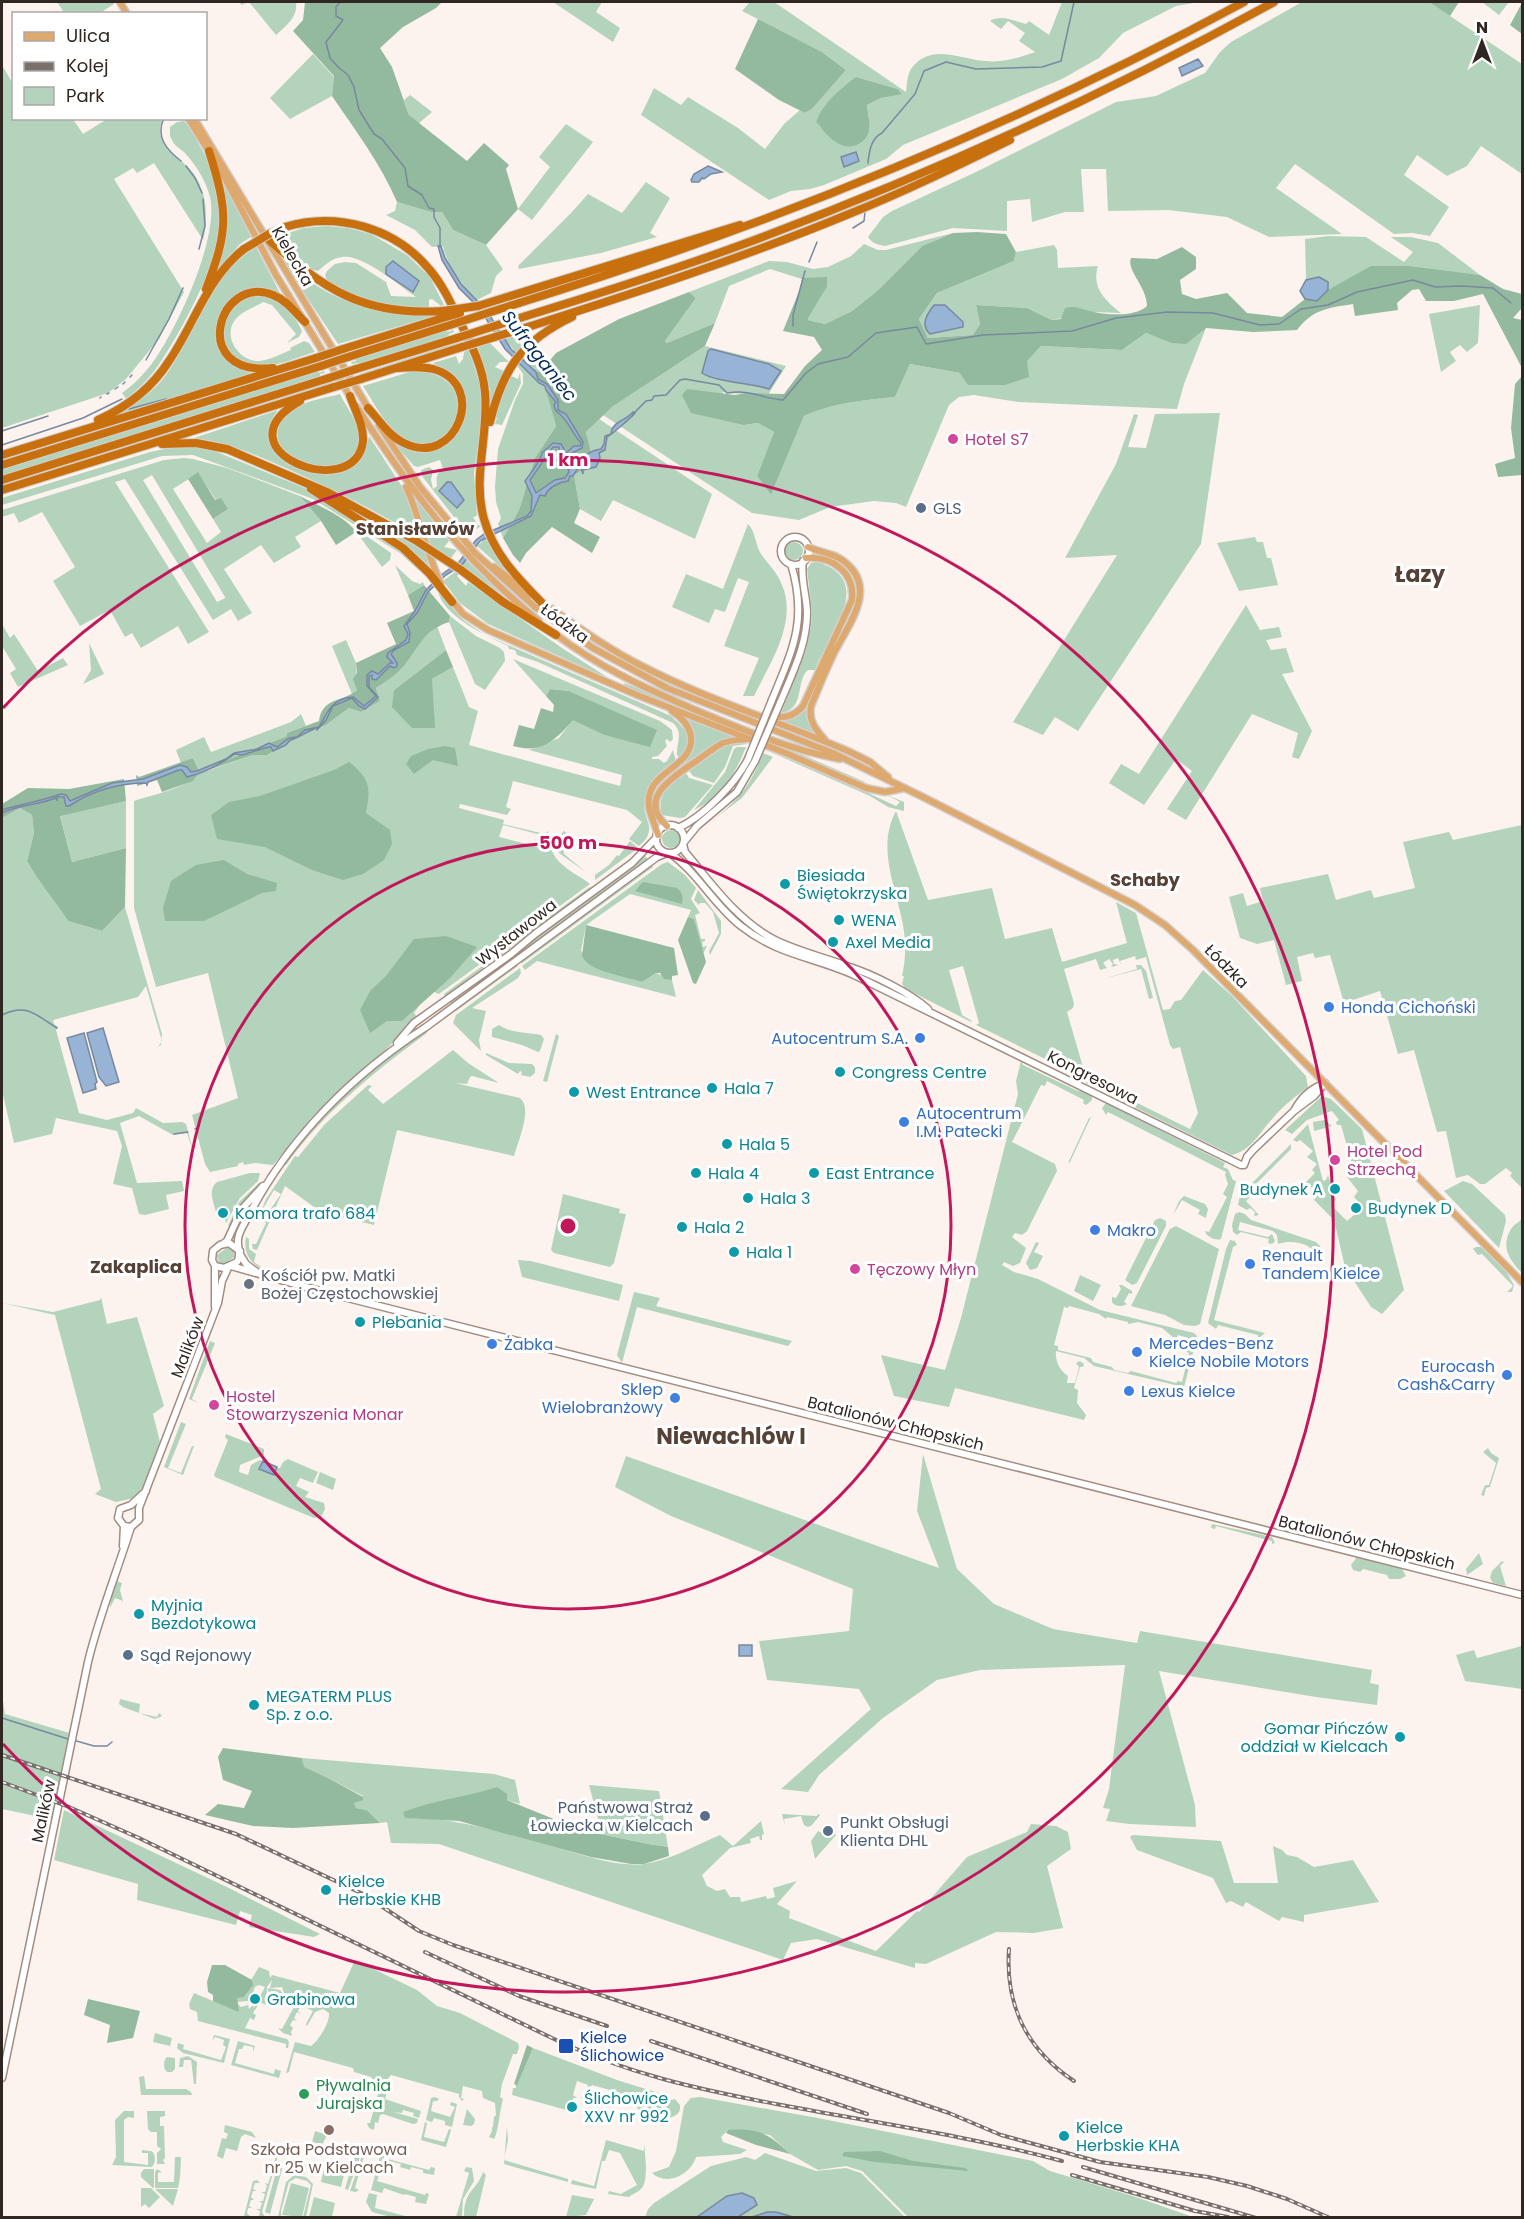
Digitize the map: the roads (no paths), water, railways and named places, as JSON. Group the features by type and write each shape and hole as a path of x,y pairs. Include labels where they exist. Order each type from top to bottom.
{"highway":[{"path":"2,454 447,318 519,303 656,260 781,214 926,155 1019,114 1244,2"},
{"path":"2,480 636,281 812,218 933,168 1055,113 1274,2"},
{"path":"2,490 531,326 713,266 858,210 928,180 1009,140 1055,113"},
{"path":"196,312 217,261 224,224 222,194 209,151"},
{"path":"2,465 348,357 514,294 726,228 781,214"},
{"path":"72,432 118,410 147,388 169,363 220,273 244,249 262,237 285,227 318,221 360,225 398,242 416,255 430,269 452,306 480,366 486,402 480,484 485,523 508,567 543,604"},
{"path":"268,239 306,273 347,297 399,311 447,318"},
{"path":"289,366 255,369 239,365 231,359 223,347 220,332 222,319 229,306 239,298 261,292 279,298 305,322"},
{"path":"484,447 497,392 506,373 523,349 544,331 600,304"},
{"path":"368,408 397,439 414,447 435,445 446,440 455,430 461,417 462,403 452,381 445,374 431,368 396,368"},
{"path":"312,393 289,407 279,417 273,432 274,442 284,458 293,463 329,470 346,466 354,460 363,443 361,427 350,396"},
{"path":"146,446 184,442 211,445 227,449 293,476 415,540 461,570 503,602 556,635"},
{"path":"293,476 403,548 431,571 452,602"}],"main road":[{"name":"Kielecka","path":"189,120 209,151 268,262 305,322"},
{"name":"Kielecka","path":"195,120 368,408"},
{"path":"305,322 350,396"},
{"name":"Łódzka","path":"350,396 399,473 457,539 535,607 569,633 613,660 691,698 825,749 1146,911 1185,942 1522,1282"},
{"name":"Łódzka","path":"368,408 469,558 517,603 556,635 630,680 720,721 801,750 846,760"},
{"path":"399,473 414,504 431,571"},
{"path":"808,548 832,554 845,562 857,578 860,591 856,613 825,665"},
{"path":"475,553 588,635 634,662 687,687 828,742 870,762 895,783"},
{"path":"759,716 782,718 796,713 805,702 818,681 852,600 852,589 846,574 837,565 824,559 805,560"},
{"path":"452,602 463,614 488,630 661,705 828,770 866,788 885,792 905,788"},
{"path":"818,681 810,712 813,725 828,742"},
{"path":"657,836 649,812 649,798 656,782 686,756 691,742 687,725 677,714 661,705"},
{"path":"667,826 658,816 656,804 662,787 672,777 722,744 749,739"}],"street":[{"path":"678,828 734,783 748,759 792,652 798,629 798,599 791,564 782,556 781,548 784,542 797,537 804,541 808,548 802,572 807,607 806,631 801,650 744,783 732,798 702,822 678,851 668,853 658,846 657,836 660,830 667,826 678,828 683,833 684,843"},
{"path":"791,564 805,560"},
{"name":"Wystawowa","path":"240,1252 238,1242 240,1233 271,1178 288,1152 320,1115 392,1048 414,1023 632,863 657,836"},
{"name":"Kongresowa","path":"684,843 685,852 728,903 758,929 780,942 849,966 916,1000 930,1012"},
{"name":"Kongresowa","path":"668,853 689,869 739,924 765,943 846,972 1224,1158 1244,1165 1249,1154 1294,1111 1305,1105 1325,1083"},
{"name":"Wystawowa","path":"392,1048 426,1027 657,857 668,853"},
{"name":"Wystawowa","path":"223,1244 227,1241 246,1203 271,1178"},
{"path":"232,1244 240,1252 238,1260 230,1267 224,1269 215,1266 212,1254 217,1247 232,1244"},
{"name":"Batalionów Chłopskich","path":"240,1252 246,1264 263,1276"},
{"name":"Malików","path":"214,1313 215,1266"},
{"name":"Batalionów Chłopskich","path":"230,1267 240,1267 263,1276 1522,1595"},
{"name":"Malików","path":"138,1511 214,1313 223,1278 230,1267"},
{"name":"Malików","path":"130,1505 146,1491"},
{"path":"130,1505 138,1511 139,1520 127,1526 118,1518 122,1507 130,1505"},
{"name":"Malików","path":"2,2078 96,1628 123,1552 127,1526"}],"water":[{"path":"1198,59 1203,66 1182,76 1179,68"},
{"path":"856,152 859,161 844,167 841,157"},
{"path":"708,166 722,172 711,174 699,182 692,182 694,174"},
{"path":"438,246 441,246 445,258 461,284 487,311 511,349 536,372 538,379 547,384 558,400 558,410 566,414 583,442 582,448 564,457 560,455 559,447 553,447 530,480 536,493 555,480 565,478 569,472 568,469 574,468 578,461 589,453 601,449 605,436 611,434 614,426 633,412 635,413 613,433 607,437 605,450 599,453 600,458 596,467 583,470 583,474 581,468 578,468 568,481 561,482 549,490 545,496 540,495 531,516 480,541 462,565 446,575 428,592 417,613 407,624 410,633 409,642 391,654 397,666 394,668 390,666 376,680 372,679 372,675 369,676 369,687 378,697 365,709 352,698 333,706 326,720 317,730 316,728 296,738 290,740 286,745 273,751 271,747 268,747 242,755 235,754 212,768 194,775 187,777 182,770 179,770 148,782 147,785 136,783 106,789 69,806 66,806 64,797 57,797 57,800 55,798 2,813 2,810 61,794 66,795 70,801 112,783 143,779 180,765 187,767 191,772 197,771 226,759 234,753 257,749 269,743 277,747 289,738 297,737 305,730 319,727 331,707 340,700 353,697 364,706 376,696 367,686 367,675 372,671 378,674 393,663 387,657 388,653 406,640 408,634 404,626 426,590 459,562 476,540 484,534 527,516 531,511 532,496 525,481 542,453 553,443 561,444 566,453 574,446 580,446 581,443 564,418 556,411 554,405 556,402 545,386 539,383 505,349 480,309 459,288 442,260"},
{"path":"393,261 419,281 413,292 386,274 386,267"},
{"path":"1319,277 1328,282 1328,290 1317,301 1305,299 1300,291 1306,280"},
{"path":"934,305 945,305 963,322 963,327 930,334 925,323"},
{"path":"711,349 769,364 781,371 769,389 708,376 702,373 708,351"},
{"path":"447,482 451,482 464,500 457,508 439,491"},
{"path":"103,1028 119,1082 106,1086 99,1077 87,1033"},
{"path":"84,1033 97,1082 96,1089 83,1093 67,1038"},
{"path":"263,1461 277,1467 274,1475 259,1469"},
{"path":"739,1645 752,1645 752,1656 739,1656"},
{"path":"742,2193 754,2198 757,2205 738,2217 697,2217 727,2196"},
{"path":"767,2212 776,2212 793,2217 752,2217"}],"waterway":[{"name":"Sufraganiec","path":"340,2 336,7 336,16 343,20 326,42 330,58 348,75 354,87 359,110 374,134 382,139 405,168 408,186 422,195 429,208 434,209 434,217 440,228 440,247"},
{"path":"868,163 873,142 915,94 924,71 946,62 976,69 1042,67 1061,61 1074,2"},
{"path":"163,120 161,131 164,143 181,161"},
{"path":"186,166 202,193"},
{"path":"199,249 205,226 203,199"},
{"path":"853,228 864,221 865,212"},
{"path":"809,262 817,242"},
{"path":"793,326 793,315 805,271"},
{"path":"633,414 646,401 652,400 654,396 666,395 680,380 685,379 719,385 727,393 749,393 783,400 806,373 818,364 848,357 876,333 917,327 926,344 983,335 1072,331 1116,318 1167,312 1213,313 1260,325 1279,324 1301,309 1328,305 1357,292 1413,280 1435,287 1493,288 1511,303"},
{"path":"146,360 183,288"},
{"path":"2,445 83,418 122,399"},
{"path":"129,409 166,399"},
{"path":"2,431 48,416"},
{"path":"2,1015 25,1010 57,1028"},
{"path":"174,1134 188,1132"},
{"path":"2,1718 68,1739"},
{"path":"73,1740 94,1746 107,1746 112,1742"}],"railway":[{"path":"2,1755 236,1834 363,1894 419,1931 453,1945 949,2113 1001,2135 1100,2162 1208,2177 1247,2186 1287,2199 1330,2218"},
{"path":"2,1782 69,1807 139,1838 554,2039 609,2062 663,2079 718,2092 956,2137 1062,2161"},
{"path":"1009,1949 1011,1989 1022,2024 1043,2055 1074,2081"},
{"path":"425,1952 519,1996 607,2026"},
{"path":"651,2041 867,2114"},
{"path":"1083,2167 1256,2218"},
{"path":"1072,2175 1195,2211 1228,2217"}],"place":[{"name":"Hotel S7","path":"953,439"},
{"name":"GLS","path":"921,508"},
{"name":"Biesiada Świętokrzyska","path":"785,884"},
{"name":"WENA","path":"839,920"},
{"name":"Axel Media","path":"833,942"},
{"name":"Honda Cichoński","path":"1329,1007"},
{"name":"Autocentrum S.A.","path":"920,1038"},
{"name":"Congress Centre","path":"840,1072"},
{"name":"Hala 7","path":"712,1088"},
{"name":"West Entrance","path":"574,1092"},
{"name":"Autocentrum I.M. Patecki","path":"904,1122"},
{"name":"Hala 5","path":"727,1144"},
{"name":"Hotel Pod Strzechą","path":"1335,1160"},
{"name":"Hala 4","path":"696,1173"},
{"name":"East Entrance","path":"814,1173"},
{"name":"Budynek A","path":"1335,1189"},
{"name":"Hala 3","path":"748,1198"},
{"name":"Budynek D","path":"1356,1208"},
{"name":"Komora trafo 684","path":"223,1213"},
{"name":"Hala 2","path":"682,1227"},
{"name":"Makro","path":"1095,1230"},
{"name":"Hala 1","path":"734,1252"},
{"name":"Renault Tandem Kielce","path":"1250,1264"},
{"name":"Tęczowy Młyn","path":"855,1269"},
{"name":"Kościół pw. Matki Bożej Częstochowskiej","path":"249,1284"},
{"name":"Plebania","path":"360,1322"},
{"name":"Żabka","path":"492,1344"},
{"name":"Mercedes-Benz Kielce Nobile Motors","path":"1137,1352"},
{"name":"Eurocash Cash&Carry","path":"1507,1375"},
{"name":"Lexus Kielce","path":"1129,1391"},
{"name":"Sklep Wielobranżowy","path":"675,1398"},
{"name":"Hostel Stowarzyszenia Monar","path":"214,1405"},
{"name":"Myjnia Bezdotykowa","path":"139,1614"},
{"name":"Sąd Rejonowy","path":"128,1655"},
{"name":"MEGATERM PLUS Sp. z o.o.","path":"254,1705"},
{"name":"Gomar Pińczów oddział w Kielcach","path":"1400,1737"},
{"name":"Państwowa Straż Łowiecka w Kielcach","path":"705,1816"},
{"name":"Punkt Obsługi Klienta DHL","path":"828,1831"},
{"name":"Kielce Herbskie KHB","path":"326,1890"},
{"name":"Grabinowa","path":"255,1999"},
{"name":"Kielce Ślichowice","path":"566,2046"},
{"name":"Pływalnia Jurajska","path":"304,2094"},
{"name":"Ślichowice XXV nr 992","path":"572,2107"},
{"name":"Szkoła Podstawowa nr 25 w Kielcach","path":"329,2130"},
{"name":"Kielce Herbskie KHA","path":"1064,2136"}],"district":[{"name":"Stanisławów","path":"415,529"},
{"name":"Łazy","path":"1420,574"},
{"name":"Schaby","path":"1145,880"},
{"name":"Zakaplica","path":"136,1267"},
{"name":"Niewachlów I","path":"731,1436"}]}
